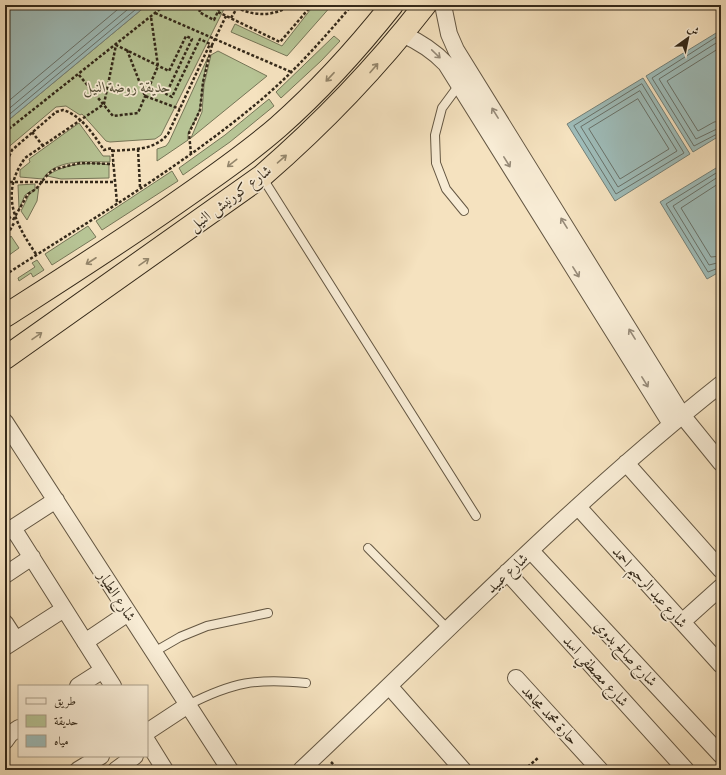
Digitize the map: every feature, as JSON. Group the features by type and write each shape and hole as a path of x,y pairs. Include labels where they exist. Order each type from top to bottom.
{"highway":[{"name":"شارع كورنيش النيل","path":"5,316 130,236 222,171 278,127 318,89 350,55 392,5"},
{"name":"شارع كورنيش النيل","path":"5,358 144,262 262,176 336,109 370,72 425,5"}],"street":[{"path":"443,5 449,34 456,50 677,419"},
{"path":"402,34 419,41 434,51 446,64 677,419 721,463"},
{"name":"شارع عبيد","path":"301,770 390,687 507,572 677,419 721,384"},
{"name":"شارع الطيار","path":"5,422 230,770"},
{"path":"626,464 721,570"},
{"path":"56,500 9,531 32,557 112,685"},
{"name":"شارع عبد الرحيم احمد","path":"578,508 721,665"},
{"name":"شارع صالح بدوي","path":"530,551 721,755"},
{"path":"5,575 32,557"},
{"name":"شارع مصطفي اسد","path":"507,572 686,770"},
{"path":"682,622 721,587"},
{"path":"5,623 11,643 64,609"},
{"path":"85,642 128,613"},
{"path":"80,685 103,670"},
{"name":"حارة محمد مجاهد","path":"516,678 600,770"},
{"path":"390,687 463,770"},
{"path":"166,770 148,742 188,705"},
{"path":"78,770 99,757"},
{"path":"116,770 134,757"}],"lane":[{"path":"459,85 442,108 435,135 436,163 446,189 464,211"},
{"path":"262,176 476,516"},
{"path":"368,548 448,629"},
{"path":"154,652 180,637 207,626 268,613"},
{"path":"188,705 215,691 245,682 276,680 306,683"}],"path":[{"path":"5,132 79,75 165,5"},
{"path":"202,5 199,12 214,20 221,5"},
{"path":"232,5 256,14 277,12 290,5"},
{"path":"218,12 280,42 312,5"},
{"path":"5,275 191,154 236,120 291,72 351,5"},
{"path":"231,18 238,6"},
{"path":"155,13 291,72"},
{"path":"79,75 113,116 138,113 158,66 151,16"},
{"path":"8,187 9,154 15,146 60,110 66,111 80,120 104,150 112,148 112,151 152,147 163,139 180,109 226,16"},
{"path":"116,45 169,71 186,36 192,39 166,94 172,97 200,39 211,44"},
{"path":"191,154 189,133 200,110 203,82 211,44"},
{"path":"7,182 18,165 104,104 116,45"},
{"path":"126,50 145,96 180,109"},
{"path":"32,132 43,146"},
{"path":"138,149 140,187"},
{"path":"112,151 116,203"},
{"path":"5,239 28,194 55,169 90,162 113,164"},
{"path":"7,182 115,182"},
{"path":"9,211 14,222 36,254"},
{"path":"5,220 11,216"},
{"path":"524,770 538,758"}],"green space":[{"name":"حديقة روضة النيل","path":"147,5 226,5 161,135 155,139 106,141 82,114 80,115 66,106 56,107 5,150 5,123"},
{"path":"314,5 332,5 287,56 231,32 235,24 282,46"},
{"path":"334,36 340,41 281,98 276,92"},
{"path":"218,51 267,76 191,138 202,112 204,85 211,55"},
{"path":"208,57 199,112 188,133 188,140 157,161 157,149 166,146 169,142"},
{"path":"269,99 274,106 230,142 183,175 179,168 225,135"},
{"path":"79,123 103,156 110,156 110,162 64,164 48,172 43,179 20,177 20,170 30,162 29,159"},
{"path":"97,163 109,165 109,178 61,179 47,176 65,167"},
{"path":"172,171 178,181 102,230 96,221"},
{"path":"35,184 35,189 25,195 19,209 18,185"},
{"path":"39,186 37,201 27,220 21,211 29,195"},
{"path":"88,226 96,237 52,265 45,254"},
{"path":"11,236 19,248 5,258 5,244"},
{"path":"37,260 44,270 33,277 31,273 19,281 18,278 35,267 32,263"}],"water":[{"path":"5,5 147,5 5,123"},
{"path":"721,30 721,135 693,152 646,76"},
{"path":"643,78 690,154 615,201 567,124"},
{"path":"721,165 721,271 707,279 660,202"}]}
